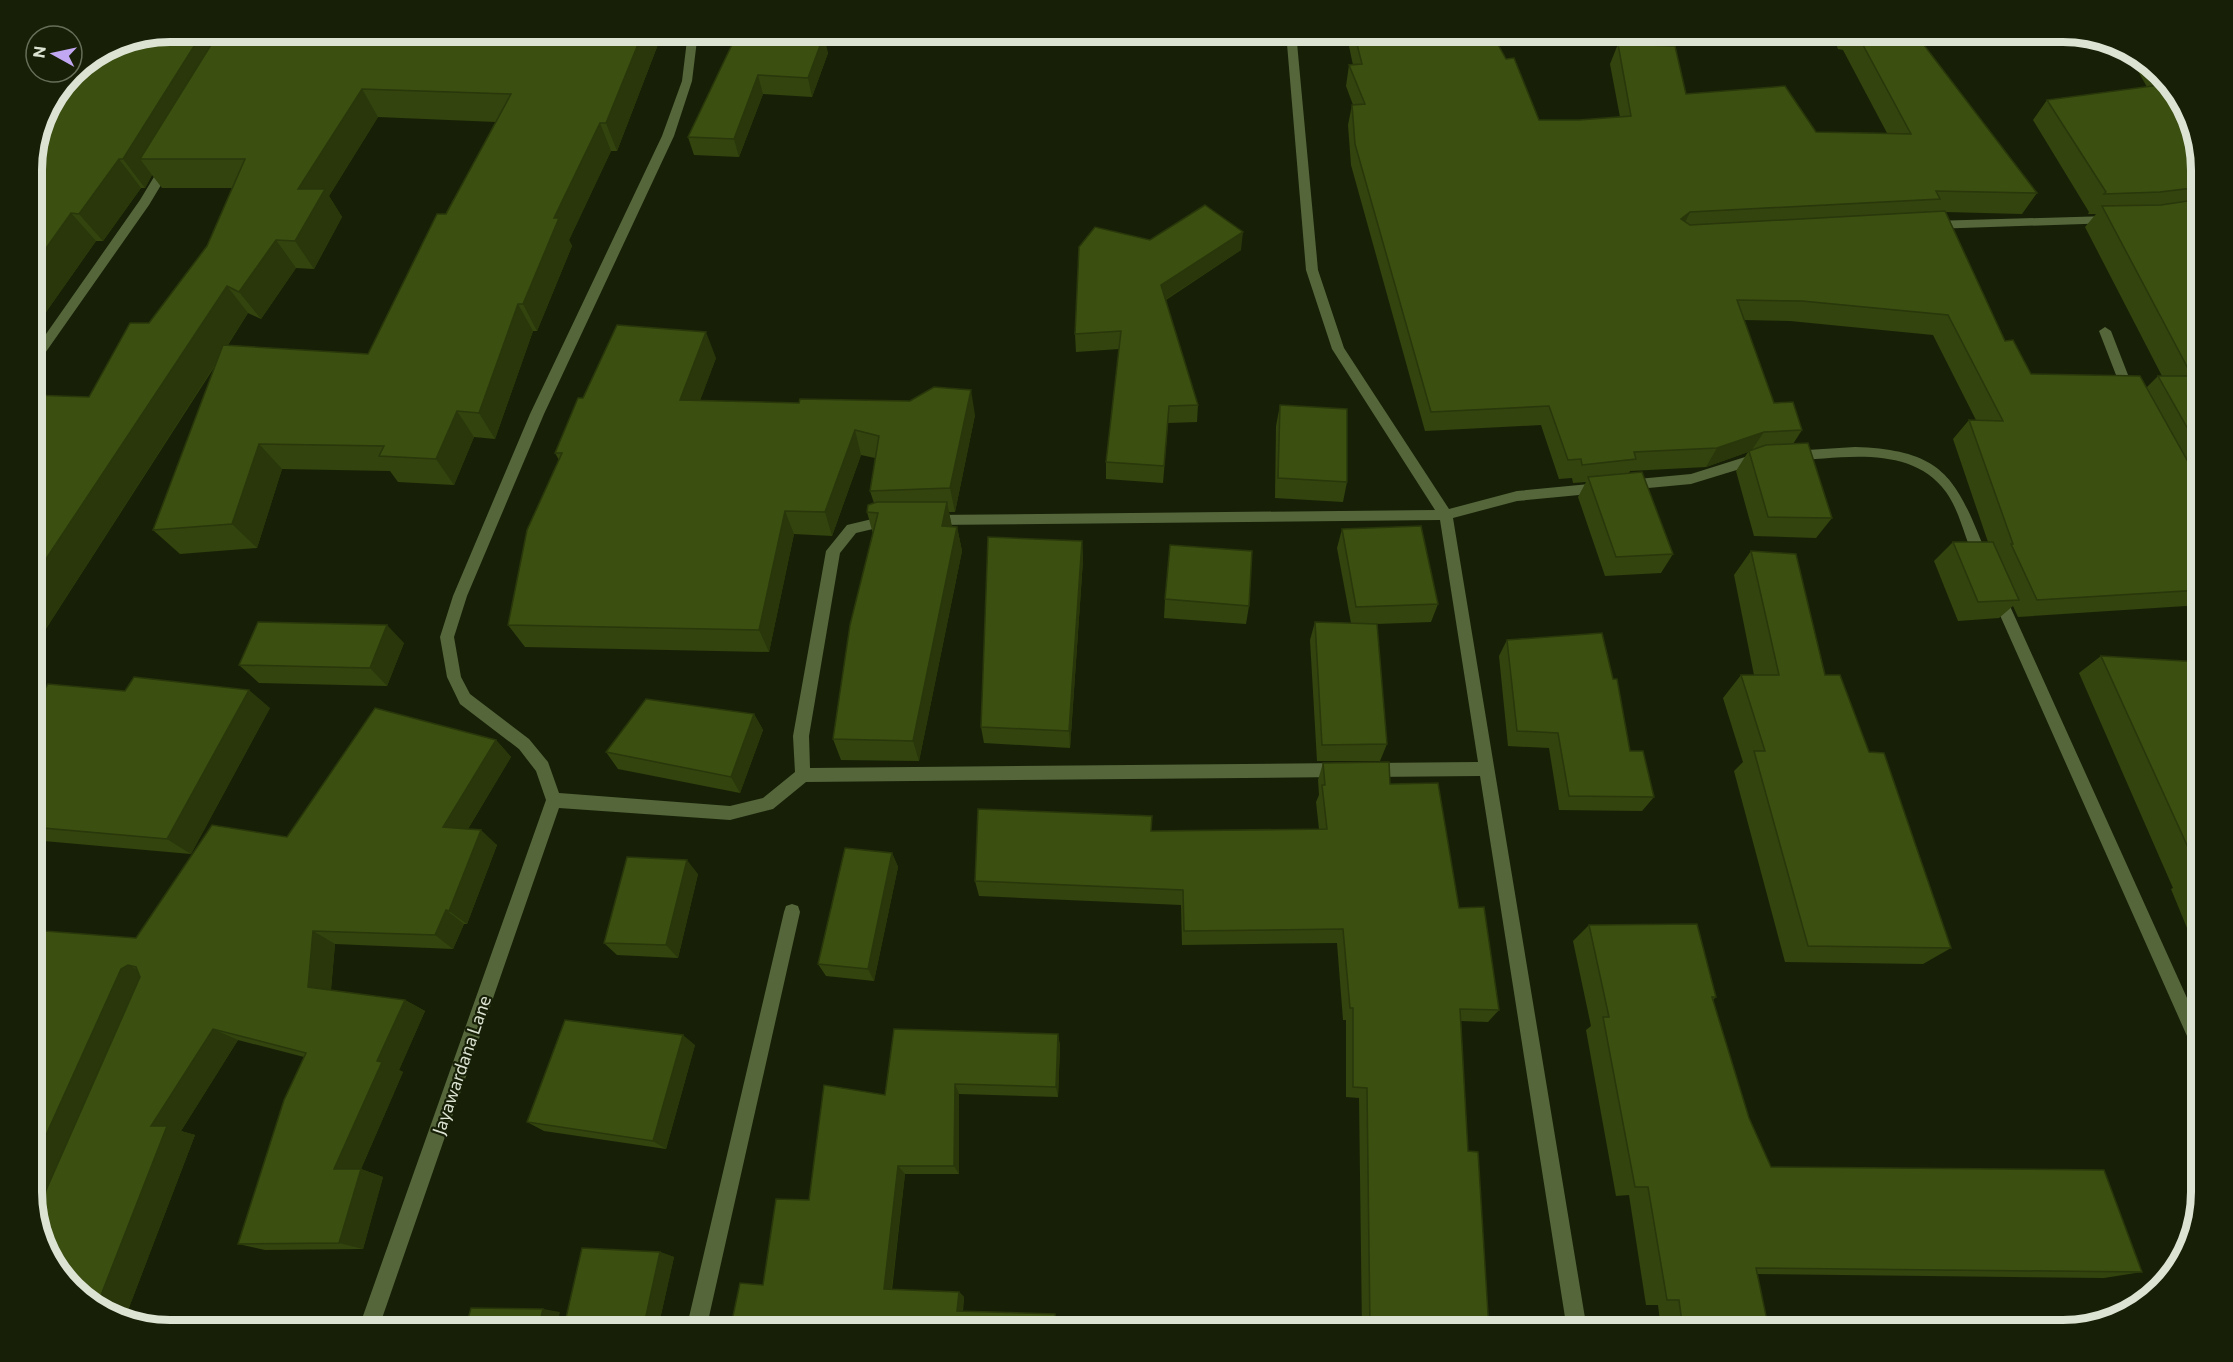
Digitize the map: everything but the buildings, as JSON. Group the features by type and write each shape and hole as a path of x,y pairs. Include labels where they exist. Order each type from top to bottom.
{"street":[{"path":"692,42 687,81 668,136 537,414 460,596 447,637 454,677 465,699 524,744 542,767 554,800 730,813 766,804 803,774 1488,769"},
{"path":"1292,42 1312,270 1338,349 1446,515 1575,1320"},
{"path":"42,349 145,202 174,153"},
{"path":"1917,226 2121,220"},
{"path":"2104,331 2132,401"},
{"path":"803,774 801,736 833,551 852,529 883,520 1446,515 1517,496 1691,479 1752,458 1889,452 1923,463 1950,488 2191,1026"},
{"name":"Jayawardana Lane","path":"372,1320 554,800"},
{"path":"698,1320 792,912"}]}
